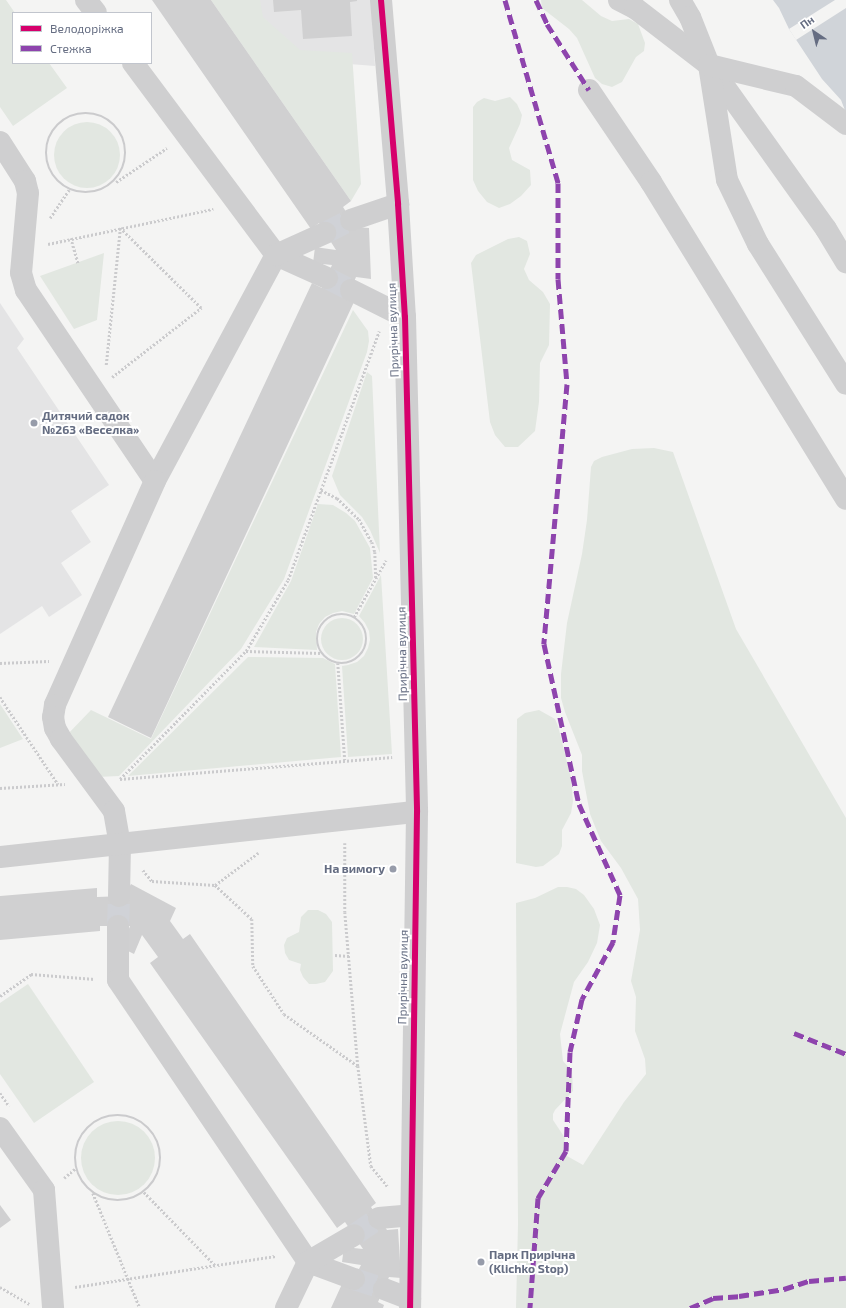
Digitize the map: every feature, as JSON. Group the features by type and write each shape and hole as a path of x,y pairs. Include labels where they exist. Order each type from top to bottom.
{"street":[{"path":"86,0 95,12"},
{"name":"Прирічна вулиця","path":"381,0 398,204 405,317 417,812 410,1304"},
{"path":"619,0 635,8 708,65 826,229 846,262"},
{"path":"680,0 690,17 708,65 726,180 758,244 846,384"},
{"path":"134,64 236,204 276,255 327,278"},
{"path":"708,65 796,86 846,124"},
{"path":"589,90 651,182 846,499"},
{"path":"0,142 26,181 28,193 21,273 26,290 99,387 155,481"},
{"path":"351,220 398,204"},
{"path":"119,896 120,844 114,811 61,739 55,728 53,717 55,705 155,481 276,255 325,233"},
{"path":"351,290 405,317"},
{"path":"0,857 417,812"},
{"path":"118,926 118,980 304,1257 354,1279"},
{"path":"0,1128 44,1190 53,1308"},
{"path":"379,1218 411,1215"},
{"path":"286,1308 304,1257 354,1236"},
{"path":"384,1289 410,1304"}],"path":[{"path":"114,183 122,172 126,159 126,146 122,134 114,124 103,116 90,113 77,114 65,119 55,127 48,139 45,152 47,166 53,178 63,187 75,193 89,194 102,191 114,183 186,135"},
{"path":"23,249 236,204"},
{"path":"99,387 201,308 120,228"},
{"path":"99,387 120,228"},
{"path":"71,238 78,263"},
{"path":"120,779 246,651 288,580 380,328"},
{"path":"321,490 337,498 359,519 372,542 375,552 376,578"},
{"path":"354,617 389,555"},
{"path":"338,614 346,614 354,617 366,629 366,646 363,653 357,659 350,662 338,663 327,659 322,653 318,645 318,638 324,622 330,617 338,614"},
{"path":"246,651 322,653"},
{"path":"0,663 76,660"},
{"path":"338,663 345,760"},
{"path":"0,697 58,784"},
{"path":"0,788 92,782 398,756"},
{"path":"346,820 345,912 358,1066 370,1166 393,1193"},
{"path":"120,844 152,881 215,885 252,918 253,966 284,1014 358,1066"},
{"path":"335,955 349,956"},
{"path":"0,996 31,974 118,980"},
{"path":"92,1193 106,1199 120,1201 134,1198 144,1192 156,1178 161,1164 161,1151 152,1132 137,1119 124,1115 110,1116 97,1121 86,1129 79,1141 75,1154 76,1168 82,1182 92,1193 140,1308"},
{"path":"60,1180 76,1168"},
{"path":"144,1192 215,1265"},
{"path":"72,1287 215,1265 304,1257"},
{"path":"0,1287 36,1308"}],"shaded area":[{"path":"0,0 6,0 14,12 12,12 12,64 50,64 67,88 13,126 0,107"},
{"path":"211,0 260,0 263,17 300,50 352,53 361,184 351,201"},
{"path":"246,0 371,0 375,66 285,59"},
{"path":"541,0 582,0 601,16 612,21 629,19 638,24 645,43 644,51 636,57 622,82 612,87 602,84 595,78 577,38 569,29 542,8"},
{"path":"773,0 846,0 846,113 841,100 822,79 789,29 779,8"},
{"path":"510,97 517,104 522,115 520,124 509,148 512,160 530,170 531,185 521,196 510,204 499,208 487,202 478,191 473,180 473,107 477,102 484,98 495,101"},
{"path":"87,122 100,125 110,132 117,142 120,155 117,168 110,178 100,185 87,188 74,185 64,178 57,168 54,155 57,142 64,132 74,125"},
{"path":"519,237 527,241 530,254 524,269 529,280 543,292 550,304 549,345 540,363 539,402 535,431 518,447 505,447 495,435 490,422 471,263 476,255 508,239"},
{"path":"104,253 97,320 74,329 40,276"},
{"name":"Дитячий садок №263 «Веселка»","path":"0,303 24,339 17,348 109,485 71,511 91,542 61,563 82,595 49,617 42,606 0,634"},
{"path":"353,310 368,331 369,341 367,352 284,579 241,649 119,776 97,777 66,736 91,710 151,739"},
{"path":"367,372 372,376 380,553 370,530 362,517 340,495 332,476"},
{"path":"654,448 673,452 736,629 846,818 846,1308 516,1308 518,1224 516,903 535,898 558,887 576,889 584,895 594,909 600,925 597,943 588,962 574,982 560,1034 563,1061 572,1071 573,1091 555,1110 553,1120 565,1138 563,1149 567,1156 583,1165 624,1102 646,1074 645,1059 635,1031 636,997 631,981 640,930 638,899 621,868 601,841 590,814 582,771 582,755 561,698 561,674 567,623 582,554 587,520 591,467 594,461 602,457 632,449"},
{"path":"318,504 333,505 355,521 370,548 373,578 354,614 342,611 333,613 325,617 319,624 316,632 317,650 254,647 291,581"},
{"path":"381,575 392,754 348,757 342,666 357,662 364,656 368,648 370,640 369,631 359,616"},
{"path":"338,618 346,618 354,621 360,627 363,639 360,651 354,657 346,660 338,660 330,657 324,651 321,643 321,635 324,627 330,621"},
{"path":"248,657 323,658 335,664 341,757 128,776"},
{"path":"0,704 23,739 0,748"},
{"path":"539,710 555,719 558,726 571,778 573,801 571,813 562,830 562,846 559,854 543,866 536,867 516,863 517,719 525,713"},
{"path":"308,910 318,910 326,914 332,922 333,971 325,982 316,984 309,984 303,977 300,970 301,964 289,960 285,953 284,945 287,938 299,932 301,917"},
{"path":"28,984 94,1082 34,1123 0,1074 0,1003"},
{"path":"118,1121 132,1124 144,1132 152,1144 155,1158 152,1172 144,1184 132,1192 118,1195 104,1192 92,1184 84,1172 81,1158 84,1144 92,1132 104,1124"}],"pier":[{"path":"835,0 846,0 846,8 796,40 789,29"}],"building":[{"path":"152,0 211,0 351,201 343,207 356,227 369,228 371,279 356,277 347,299 354,302 151,738 108,717 312,283 322,288 332,265 313,263 315,247 336,250 319,223 311,229"},
{"path":"273,0 357,0 350,2 352,36 303,39 301,10 274,12"},
{"path":"131,884 176,908 170,921 183,939 190,934 376,1203 371,1207 387,1230 398,1229 401,1278 389,1277 378,1302 384,1305 383,1308 331,1308 342,1284 350,1287 361,1265 342,1262 344,1247 363,1249 345,1222 337,1228 150,963 158,957 142,935 134,954 122,948 130,926 100,926 100,931 0,940 0,896 97,888 97,897 124,896"},
{"path":"0,1205 11,1220 0,1228"}],"tunnel":[{"path":"325,233 351,220"},
{"path":"327,278 351,290"},
{"path":"118,926 119,896"},
{"path":"354,1235 379,1218"},
{"path":"354,1279 384,1289"}],"marked path":[{"path":"505,0 558,183 558,279 567,384 544,644 579,804 620,895 613,942 582,999 570,1052 566,1151 538,1198 530,1308"},
{"path":"536,0 547,24 589,90"},
{"path":"794,1033 846,1054"},
{"path":"690,1308 713,1298 739,1296 784,1289 809,1281 846,1278"}],"cycle path":[{"path":"381,0 398,204 405,317 417,812 410,1308"}],"place":[{"name":"Дитячий садок №263 «Веселка»","path":"34,423"},
{"name":"На вимогу","path":"393,869"},
{"name":"Парк Прирічна (Klichko Stop)","path":"481,1262"}]}
